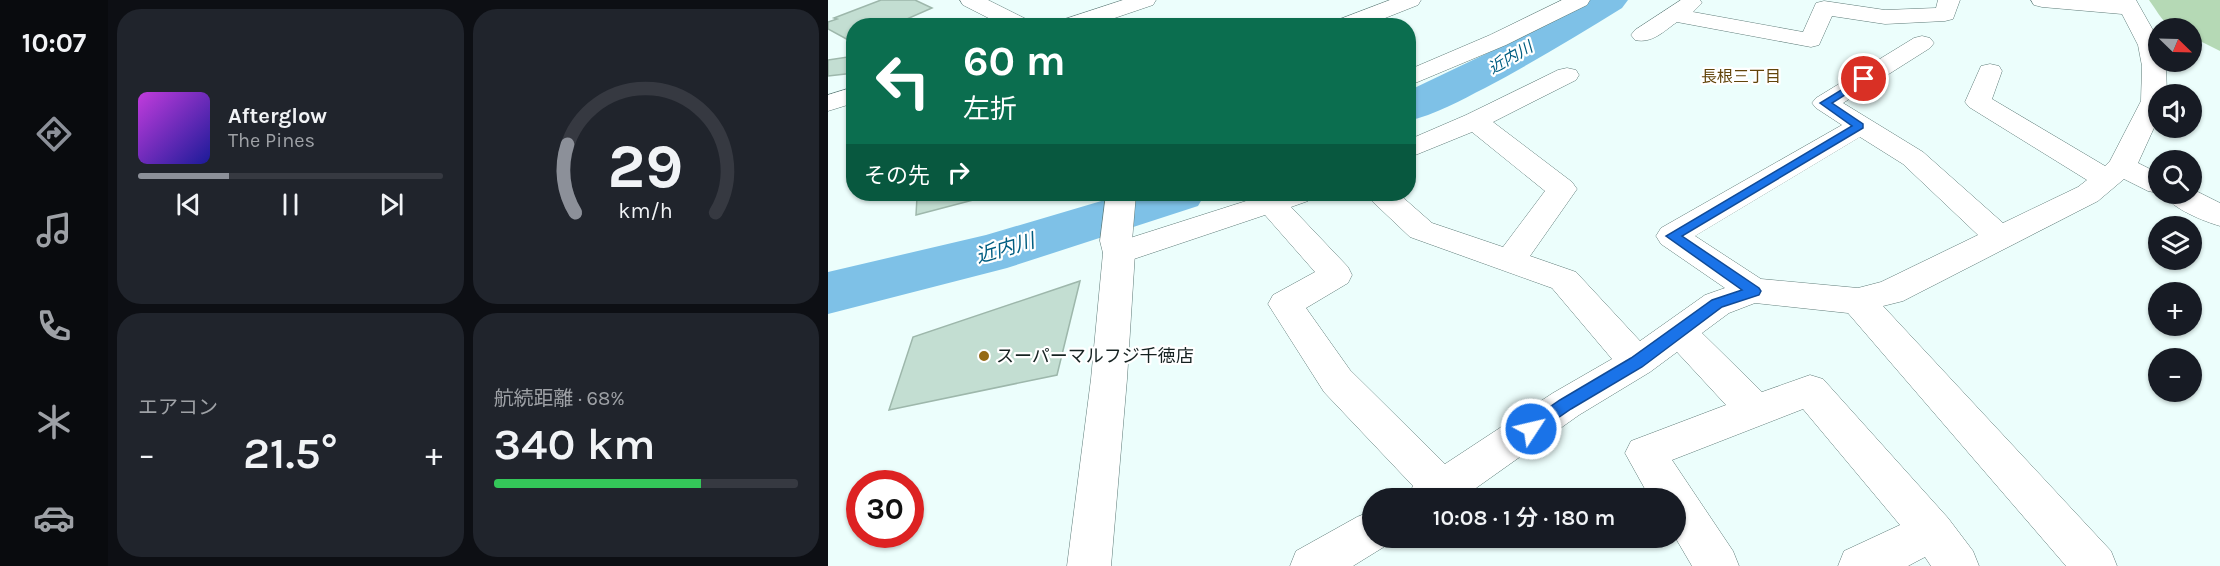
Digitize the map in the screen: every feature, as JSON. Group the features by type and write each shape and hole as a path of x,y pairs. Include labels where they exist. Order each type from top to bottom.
{"street":[{"path":"971,0 1006,18"},
{"path":"1091,18 1145,0"},
{"path":"1364,18 1410,0"},
{"path":"1416,76 1498,40 1579,0"},
{"path":"1643,35 1695,0"},
{"path":"1673,15 1811,40 1824,8 1885,17 1945,14 1949,0"},
{"path":"1445,488 1566,404 1637,362 1717,304 1754,291 1858,300 1891,292 2088,194 2114,172 2154,101 2154,66 2151,45 2127,4 2042,0"},
{"path":"1922,43 1825,103 1912,158 1999,237"},
{"path":"1990,71 1978,102 2114,172 2148,181"},
{"path":"1416,147 1475,121 1567,75"},
{"path":"828,103 846,97"},
{"path":"1475,121 1562,189 1510,260"},
{"path":"1754,291 1672,236 1859,126"},
{"path":"1089,566 1109,379 1120,201"},
{"path":"1117,247 1278,201"},
{"path":"1286,201 1336,275 1285,304 1337,381 1431,488"},
{"path":"1390,201 1421,230 1564,280 1637,362"},
{"path":"2197,204 2220,216"},
{"path":"1858,300 2095,566"},
{"path":"1679,332 1756,411"},
{"path":"1667,488 1645,453 1810,390 1933,532 1957,566"},
{"path":"1686,517 1717,566"},
{"path":"1860,566 1933,532"},
{"path":"1312,566 1362,537"}],"green space":[{"path":"2149,0 2220,0 2220,51 2202,42 2202,18 2161,18"}],"building":[{"path":"881,0 915,0 932,8 909,18 846,18 846,39 828,29 828,22 837,19 834,18"},
{"path":"846,57 846,74 828,76 828,60"},
{"path":"917,201 969,201 916,215"},
{"name":"スーパーマルフジ千徳店","path":"1080,281 1057,375 889,410 913,337"}],"waterway":[{"name":"近内川","path":"1416,104 1510,57 1609,0"},
{"name":"近内川","path":"828,293 988,254 1158,201"}],"place":[{"name":"スーパーマルフジ千徳店","path":"984,356"}],"district":[{"name":"長根三丁目","path":"1741,76"}],"route":[{"path":"1531,429 1566,404 1637,362 1717,304 1754,291 1672,236 1859,126 1825,103 1864,79"}]}
